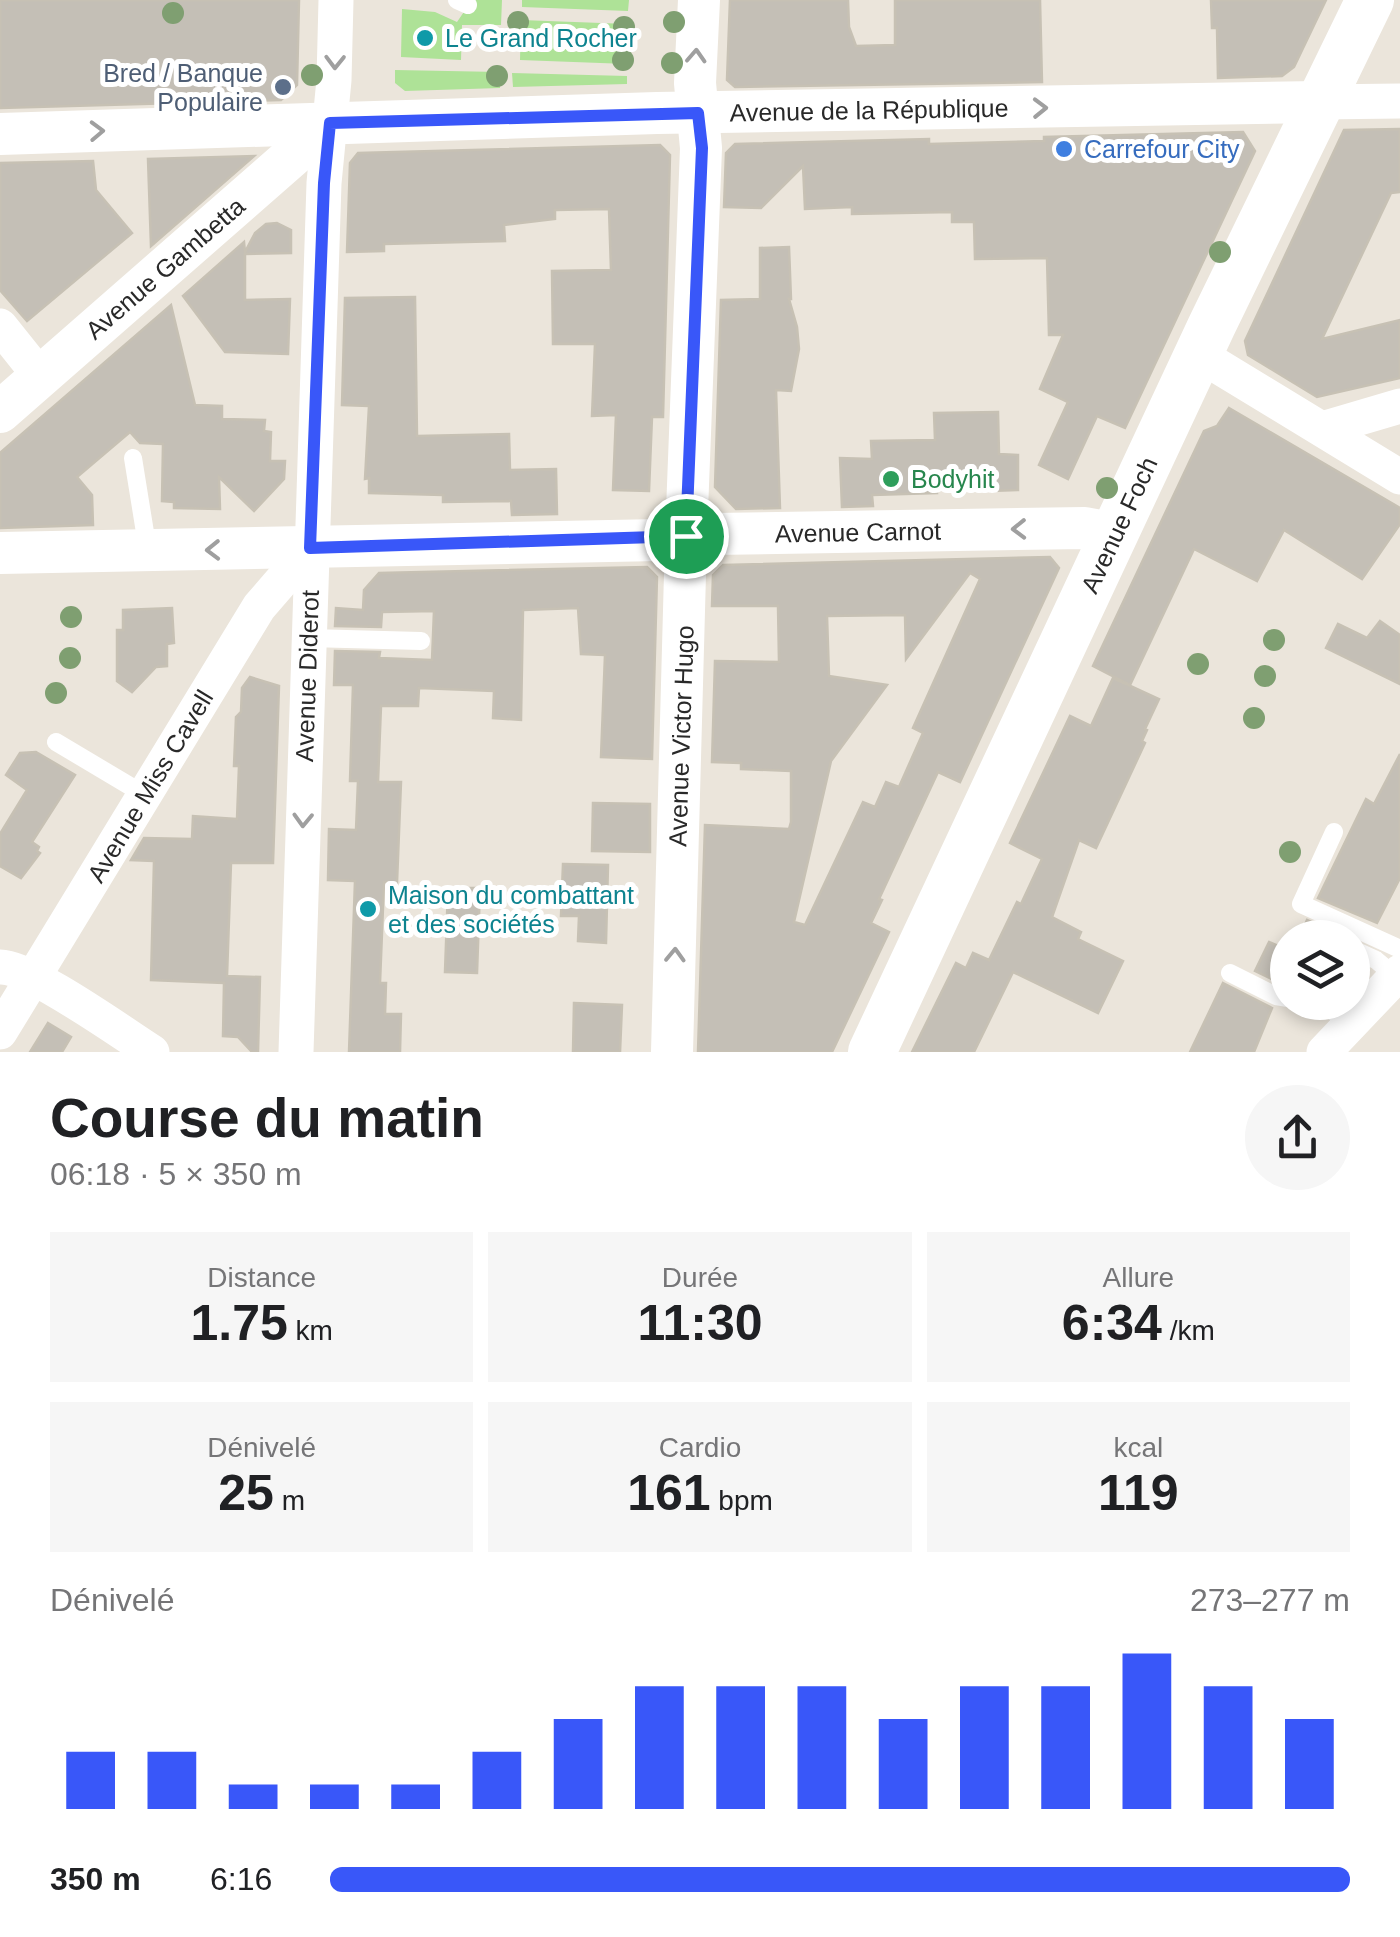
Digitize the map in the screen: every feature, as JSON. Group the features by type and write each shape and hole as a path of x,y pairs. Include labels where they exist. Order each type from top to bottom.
{"main road":[{"name":"Avenue Foch","path":"872,1052 1198,354 1370,0"}],"street":[{"name":"Avenue Diderot","path":"296,1052 310,548 324,183 336,0"},
{"name":"Avenue Victor Hugo","path":"672,1052 686,536 702,148 695,83 699,0"},
{"path":"1318,102 1396,98"},
{"name":"Avenue de la République","path":"0,134 698,113 1318,102"},
{"name":"Avenue Gambetta","path":"0,412 330,123"},
{"path":"0,326 40,376"},
{"path":"1198,354 1400,477"},
{"path":"1322,430 1400,406"},
{"name":"Avenue Carnot","path":"0,553 1085,528 1116,534"},
{"name":"Avenue Miss Cavell","path":"0,1032 16,972 145,795 259,607 310,548"},
{"path":"1324,1052 1398,966"},
{"path":"16,972 152,1052"}],"lane":[{"path":"133,458 148,551"},
{"path":"309,638 421,641"},
{"path":"56,742 145,795"},
{"path":"1334,832 1301,904 1398,966"},
{"path":"1370,957 1398,966"},
{"path":"1230,972 1270,993"},
{"path":"1345,1020 1350,1024"}],"green space":[{"path":"472,0 502,0 501,25 462,25 461,60 401,57 402,9 435,12 457,22"},
{"path":"522,0 629,0 628,11 522,7"},
{"path":"521,20 628,24 627,64 520,60"},
{"path":"395,70 500,72 500,88 405,91 395,83"},
{"path":"512,73 627,76 627,84 513,87"}],"building":[{"path":"0,0 299,0 297,85 281,100 0,108"},
{"path":"730,0 848,0 849,27 856,46 895,45 895,0 1040,0 1042,82 735,87 727,80"},
{"path":"1211,0 1326,0 1294,67 1282,76 1218,78 1217,28 1212,28"},
{"path":"1400,129 1400,192 1391,193 1322,339 1400,320 1400,378 1317,397 1248,355 1245,341 1344,130"},
{"path":"1243,132 1255,151 1125,428 1097,416 1068,479 1039,465 1068,402 1040,389 1063,335 1049,335 1047,258 975,259 974,222 952,222 952,212 852,214 852,207 805,209 803,166 761,208 724,207 726,153 735,144 929,139 929,144"},
{"path":"660,145 670,155 663,417 652,417 649,491 613,490 616,415 592,416 595,344 553,344 552,271 611,270 609,209 555,210 555,219 504,225 505,241 384,244 384,251 347,252 350,163 358,153"},
{"path":"254,156 151,246 148,159"},
{"path":"93,161 96,190 132,233 27,321 0,290 0,163"},
{"path":"277,223 291,230 291,253 245,254 245,300 290,299 288,354 225,352 183,296 244,242 245,252 255,233 266,224"},
{"path":"789,247 789,299 799,349 791,391 776,390 780,508 736,509 715,487 721,300 760,299 760,248"},
{"path":"415,297 417,436 509,434 510,470 556,469 557,514 512,515 511,501 443,502 443,495 369,493 369,478 365,479 369,406 342,405 345,298"},
{"path":"171,305 195,405 222,406 222,419 265,420 264,431 271,432 270,461 285,461 284,479 254,511 219,477 220,509 174,508 174,502 162,501 163,444 140,443 130,432 77,477 92,495 93,525 0,528 0,453"},
{"path":"1229,408 1400,508 1400,524 1362,579 1284,530 1257,581 1194,549 1130,685 1093,666 1204,431 1217,426"},
{"path":"998,412 999,454 1018,455 1018,490 991,491 991,482 936,483 937,493 872,495 873,506 842,507 840,458 872,459 871,441 935,440 934,413"},
{"path":"1050,557 1059,568 960,782 938,772 871,923 889,932 832,1052 698,1052 705,825 789,829 791,822 791,771 741,769 741,763 712,762 715,661 779,662 778,606 712,606 713,575 723,565","holes":["970,573 980,579 913,728 923,733 899,787 886,782 875,807 863,802 805,925 794,922 831,761 887,685 829,676 827,616 905,615 906,659"]},
{"path":"647,567 657,577 652,759 601,757 605,655 581,654 578,608 523,610 521,720 493,718 494,691 419,688 418,706 381,706 378,782 401,782 397,883 384,882 380,983 386,983 385,1014 401,1014 400,1052 349,1052 355,881 328,880 329,829 356,830 358,781 350,781 353,685 334,685 335,651 380,652 379,658 432,660 434,611 382,612 381,627 335,626 336,608 363,610 364,590 379,573"},
{"path":"172,608 174,643 167,644 167,666 156,667 132,692 117,681 117,630 123,630 123,610"},
{"path":"1380,621 1400,635 1400,684 1326,648 1338,624 1367,638"},
{"path":"250,677 279,686 273,863 231,863 227,976 260,977 258,1052 252,1052 238,1037 223,1036 224,983 151,980 154,861 131,860 144,838 192,839 193,816 237,819 236,717 241,712 242,688"},
{"path":"1113,678 1159,699 1145,729 1145,743 1096,848 1079,840 1052,917 1081,932 1078,939 1123,961 1098,1013 1013,972 974,1052 912,1052 956,963 966,968 973,953 989,960 1017,902 1021,904 1042,859 1010,843 1070,716 1091,726"},
{"path":"36,752 75,775 32,842 40,853 21,878 0,866 0,834 27,790 6,775 20,753"},
{"path":"1400,754 1400,878 1377,923 1318,898 1366,799 1374,804"},
{"path":"593,803 650,804 650,852 592,851"},
{"path":"563,864 608,865 606,943 578,941 579,916 561,916"},
{"path":"448,888 480,888 477,973 445,972"},
{"path":"1269,942 1270,942 1270,978 1255,971"},
{"path":"1223,983 1270,1007 1254,1052 1190,1052"},
{"path":"574,1003 622,1005 620,1052 573,1052"},
{"path":"48,1023 71,1037 62,1052 30,1052"}],"place":[{"name":"Le Grand Rocher","path":"425,38"},
{"name":"Bred / Banque Populaire","path":"283,87"},
{"name":"Carrefour City","path":"1064,149"},
{"name":"Bodyhit","path":"891,479"},
{"name":"Maison du combattant et des sociétés","path":"368,909"}],"route":[{"path":"698,113 702,148 686,536 660,540 310,548 324,183 330,123 698,113"}]}
